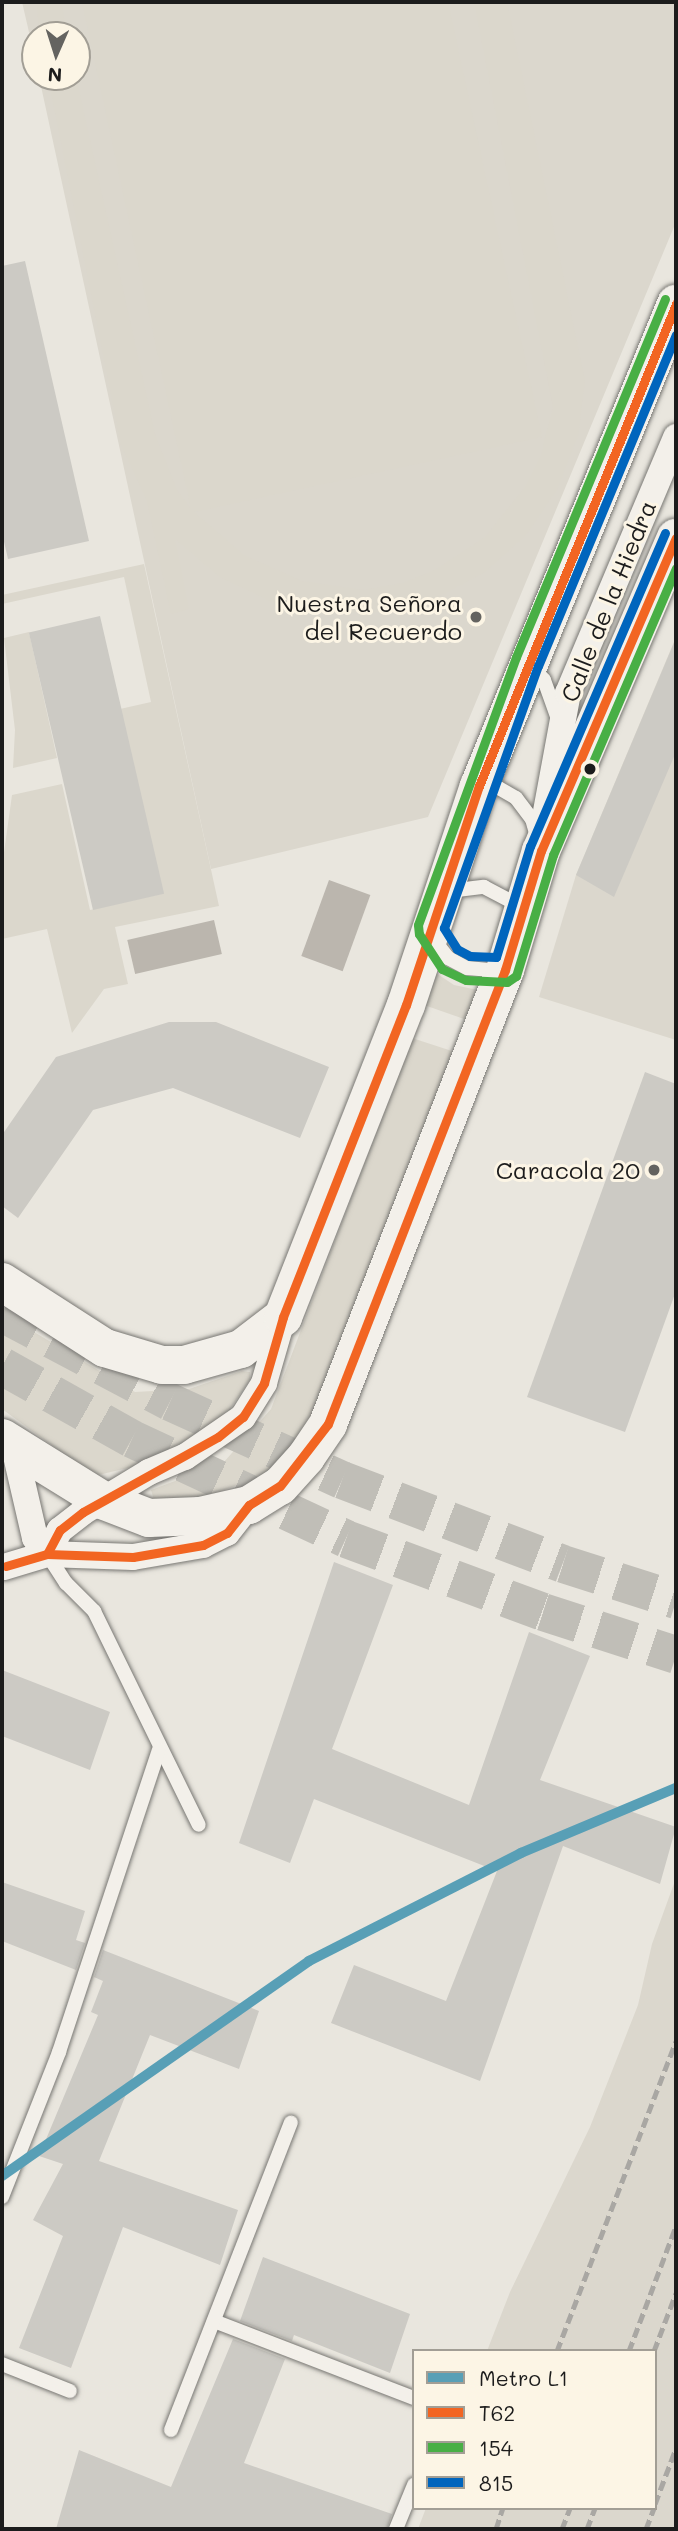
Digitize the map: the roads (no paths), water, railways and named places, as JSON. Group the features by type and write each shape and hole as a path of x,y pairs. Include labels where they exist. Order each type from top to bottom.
{"main road":[{"name":"Calle de la Hiedra","path":"283,1317 406,1005 479,786 527,662 676,304"},
{"name":"Calle de la Hiedra","path":"8,1442 102,1500 131,1514 168,1518 226,1513 248,1505 280,1486 328,1424 505,970 525,913 541,851 676,538"},
{"path":"2,1282 106,1349 162,1365 184,1365 241,1349 283,1317"}],"street":[{"name":"Calle de la Hiedra","path":"541,851 560,727 581,656 676,436"},
{"name":"Calle de la Hiedra","path":"47,1554 60,1530 102,1500 196,1451 243,1417 264,1383 283,1317"},
{"name":"Calle de la Hiedra","path":"8,1442 35,1538 47,1554"},
{"name":"Calle de la Hiedra","path":"3,1567 47,1554 134,1557 203,1545 227,1533 248,1505"}],"lane":[{"path":"527,662 547,687 560,727"},
{"path":"479,786 497,787 516,798 532,819 541,851"},
{"path":"505,970 467,968 448,958 435,913 454,888 484,887 516,901 525,913"},
{"path":"47,1554 66,1583 94,1611 159,1750 199,1825"},
{"path":"2,2197 59,2052 159,1750"},
{"path":"171,2430 291,2123"},
{"path":"214,2321 412,2397"},
{"path":"2,2364 70,2391"},
{"path":"396,2529 412,2490"}],"tunnel":[{"path":"2,1313 170,1402 342,1480 563,1564 676,1600"},
{"path":"2,1366 132,1439 346,1539 543,1612 676,1655"}],"railway":[{"path":"558,2349 676,2041"},
{"path":"630,2349 676,2226"},
{"path":"655,2349 676,2293"},
{"path":"657,2499 676,2448"},
{"path":"496,2529 502,2510"},
{"path":"562,2529 569,2510"},
{"path":"587,2529 594,2510"},
{"path":"646,2529 653,2510"}],"metro line":[{"name":"L1","path":"2,2176 309,1961 521,1853 676,1788"}],"place":[{"name":"Nuestra Señora del Recuerdo","path":"476,617"},
{"name":"Caracola 20","path":"654,1170"}]}
